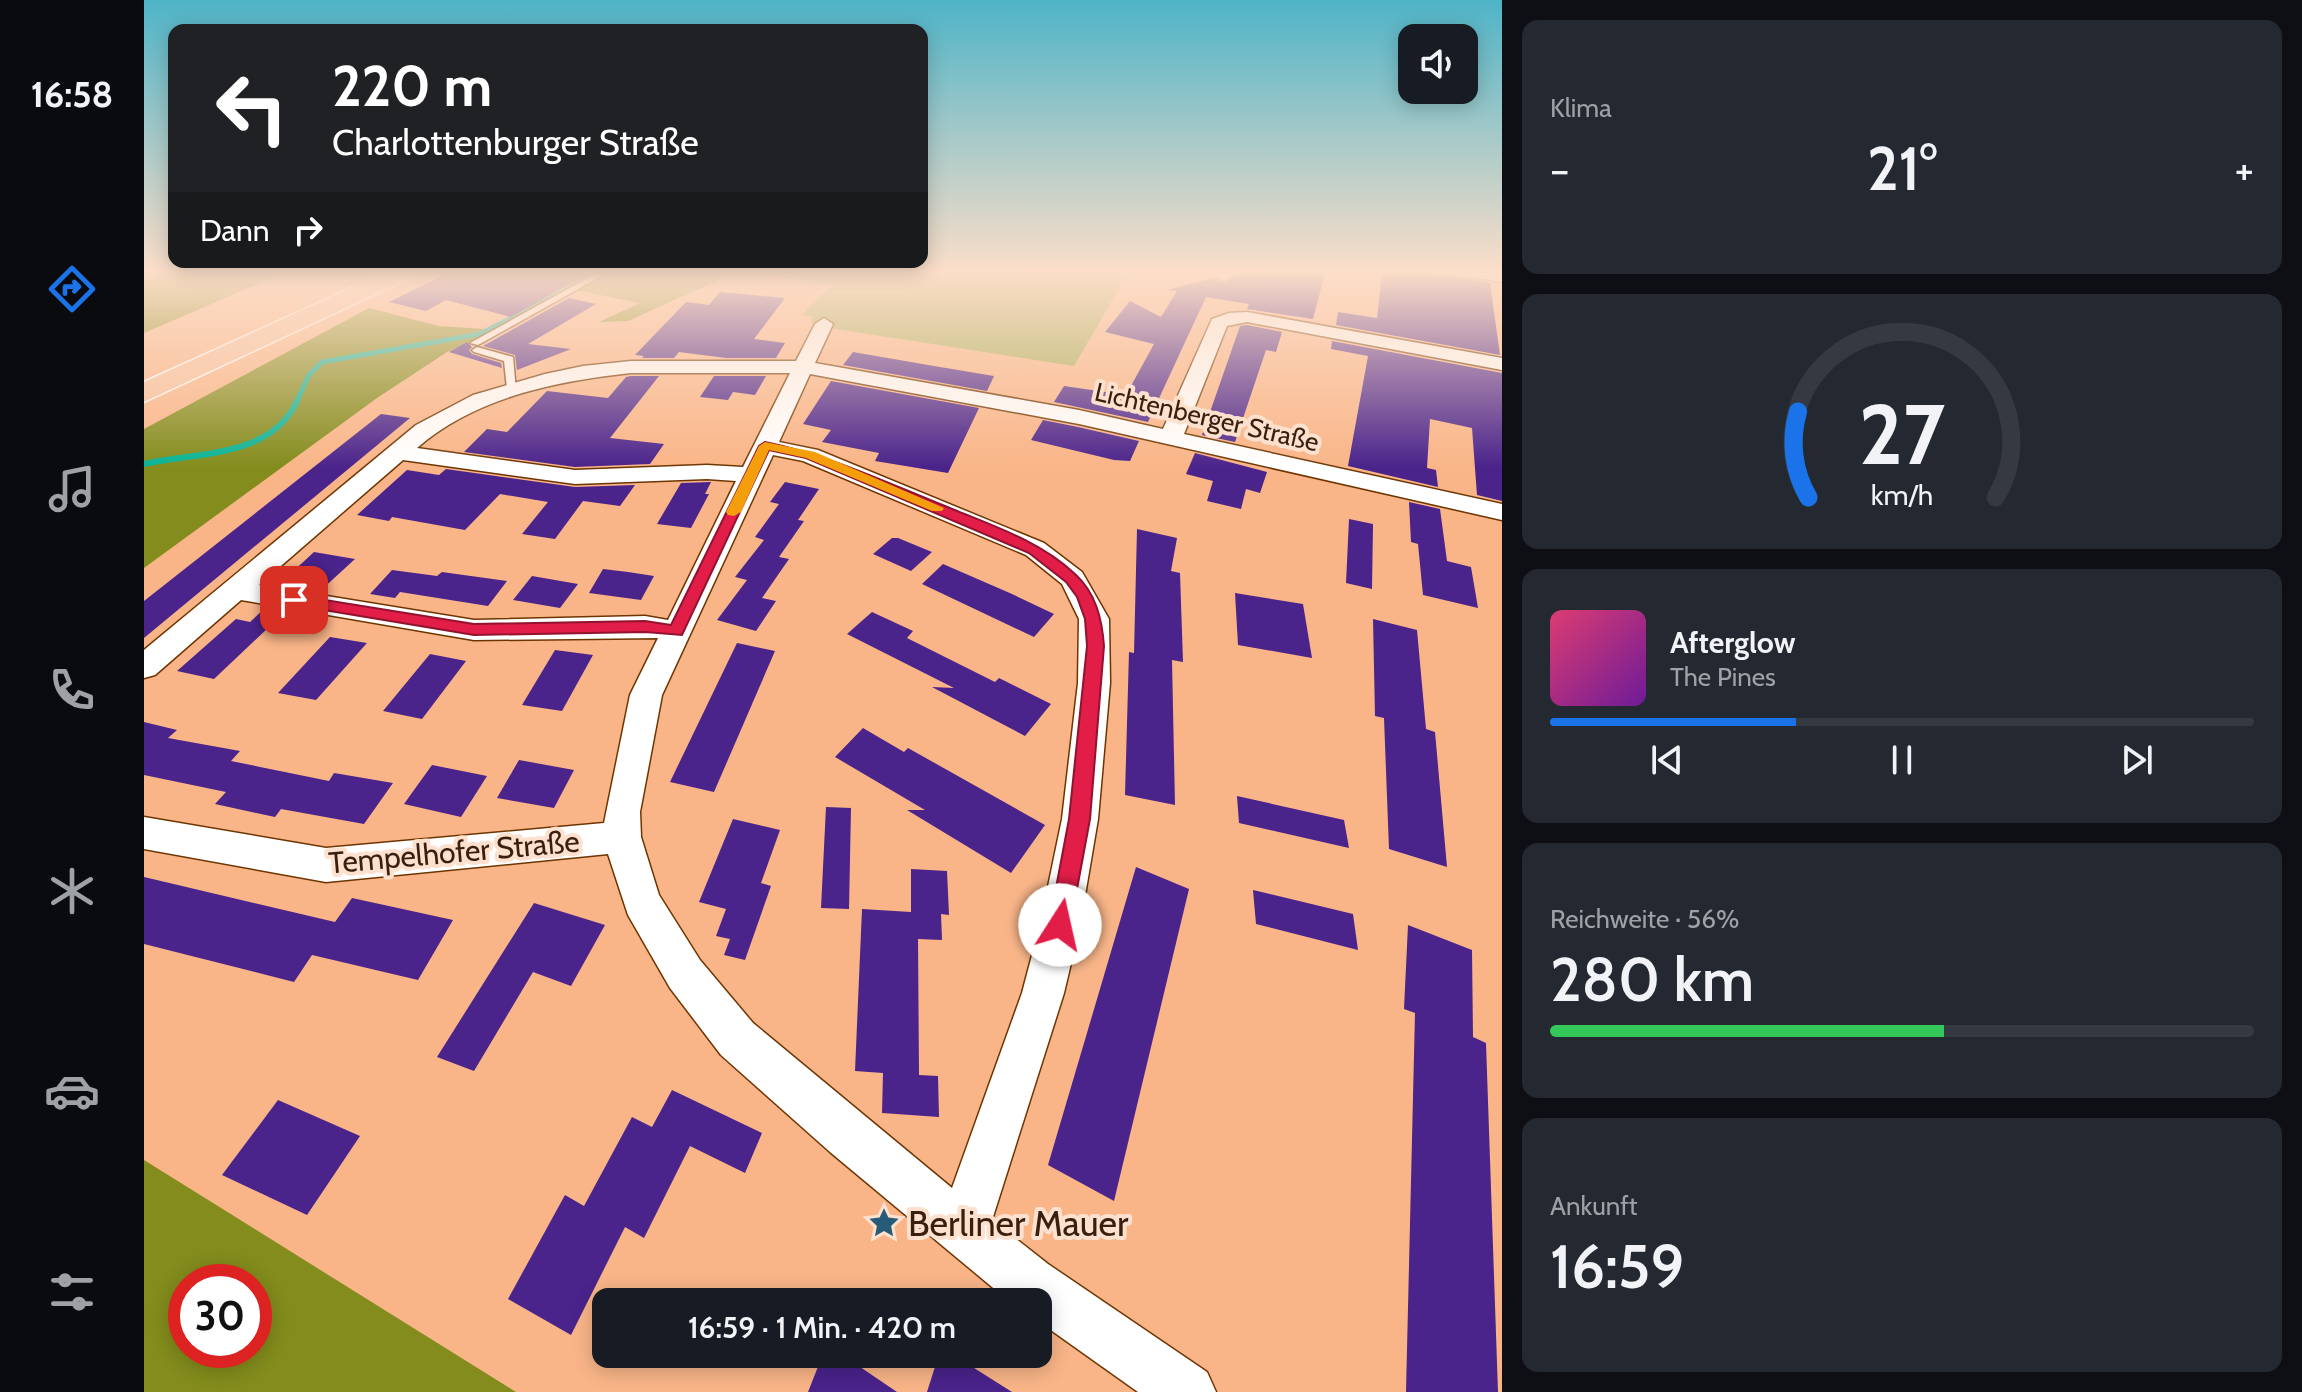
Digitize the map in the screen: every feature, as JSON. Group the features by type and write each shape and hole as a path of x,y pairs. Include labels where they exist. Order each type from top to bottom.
{"highway":[{"path":"144,367 211,338"},
{"path":"144,393 262,338"}],"street":[{"path":"817,338 646,695 622,812 622,837 642,902 685,974 737,1039 847,1135 1029,1283 1187,1392"},
{"path":"1171,437 1213,338"},
{"path":"1361,338 1502,364"},
{"path":"144,667 443,417 512,389 552,378 631,367 803,367"},
{"name":"Lichtenberger Straße","path":"803,367 1079,417 1502,512"},
{"path":"398,452 575,477 707,472 758,460 810,455 1035,549 1072,578 1094,619 1094,683 1080,819 1060,925 1043,993 963,1229"},
{"path":"234,590 474,630 645,626 676,631"},
{"name":"Tempelhofer Straße","path":"144,833 326,865 622,837"}],"lane":[{"path":"492,338 476,347 509,359 512,389"}],"green space":[{"path":"313,338 477,338 447,352 377,398 144,568 144,429"},
{"path":"894,338 1090,338 1074,366"},
{"path":"144,1160 516,1392 144,1392"}],"building":[{"path":"497,338 538,338 528,344 571,349 517,370 515,355 483,346"},
{"path":"651,338 755,338 785,343 776,358 726,358 679,352 674,358 642,358 644,356 635,355"},
{"path":"1129,338 1187,338 1148,422 1054,402 1064,386 1126,395 1154,344"},
{"path":"1236,338 1280,338 1276,352 1266,350 1235,442 1202,435"},
{"path":"1407,338 1498,338 1500,355"},
{"path":"1332,341 1502,373 1502,501 1477,495 1472,428 1430,419 1427,468 1436,470 1438,487 1348,466 1368,356 1331,349"},
{"path":"467,342 472,347 469,350 472,354 501,363 502,368 449,352"},
{"path":"853,352 994,376 987,391 843,365"},
{"path":"659,376 610,438 664,444 650,464 575,467 464,452 487,429 507,432 547,391 608,398 626,377"},
{"path":"714,376 766,376 755,395 733,392 728,400 700,397"},
{"path":"831,381 979,408 948,473 875,461 879,453 822,442 831,430 803,424"},
{"path":"381,414 410,418 144,638 144,601"},
{"path":"1043,420 1139,441 1130,461 1114,460 1031,440"},
{"path":"1195,453 1267,472 1260,493 1246,489 1241,509 1207,501 1213,481 1186,474"},
{"path":"446,469 575,487 635,485 620,506 583,501 555,539 522,534 548,502 500,494 465,530 392,517 389,521 357,515 407,470 439,475"},
{"path":"711,482 705,494 709,494 691,528 657,524 681,483"},
{"path":"785,482 819,489 798,520 804,521 779,557 789,559 762,598 776,601 756,631 717,620 747,580 735,577 764,540 755,537 779,504 770,502"},
{"path":"1409,502 1440,509 1447,561 1471,567 1478,608 1423,595 1418,544 1411,542"},
{"path":"1349,519 1373,524 1372,589 1346,583"},
{"path":"1137,529 1177,538 1171,571 1180,573 1183,662 1172,660 1175,805 1125,795 1129,652 1134,653"},
{"path":"892,538 932,552 911,571 873,554"},
{"path":"314,552 355,559 319,592 289,587 299,577 288,576"},
{"path":"943,564 1054,614 1034,637 922,584"},
{"path":"603,569 654,576 641,600 589,593"},
{"path":"392,570 437,576 442,572 507,581 488,606 400,592 395,598 370,594"},
{"path":"532,576 578,584 560,608 513,600"},
{"path":"1235,593 1303,604 1312,658 1238,645"},
{"path":"266,607 296,613 280,627 270,626 214,679 177,671 236,619 250,622"},
{"path":"872,612 913,631 907,638 995,682 999,678 1051,704 1025,736 932,687 954,688 847,634"},
{"path":"1373,619 1417,630 1426,729 1435,732 1447,867 1389,849 1384,718 1375,716"},
{"path":"330,637 367,643 316,700 278,693"},
{"path":"737,643 775,651 714,792 670,782"},
{"path":"555,650 593,655 562,711 522,705"},
{"path":"430,654 466,661 422,719 383,711"},
{"path":"144,722 177,730 168,738 240,751 231,761 329,781 334,773 393,783 364,824 281,809 275,817 215,804 226,792 144,775"},
{"path":"863,728 904,752 908,748 1045,825 1011,873 907,810 925,810 835,757"},
{"path":"519,760 574,770 554,808 497,798"},
{"path":"432,765 487,776 461,817 404,804"},
{"path":"1237,796 1344,820 1349,848 1239,823"},
{"path":"826,807 851,808 849,909 821,908"},
{"path":"733,819 780,830 761,883 771,886 745,960 724,955 730,939 716,936 726,909 699,902"},
{"path":"1136,867 1189,889 1114,1201 1048,1165"},
{"path":"911,869 947,871 949,915 941,914 942,940 918,939 919,1075 938,1076 939,1117 882,1113 883,1073 855,1071 862,909 911,912"},
{"path":"144,877 335,922 352,898 453,920 418,980 312,955 294,982 144,944"},
{"path":"1253,890 1353,914 1358,950 1256,924"},
{"path":"534,903 605,925 571,986 533,972 474,1071 437,1057"},
{"path":"1408,925 1472,950 1473,1037 1486,1043 1498,1392 1406,1392 1415,1013 1404,1009"},
{"path":"672,1090 762,1133 745,1173 690,1146 644,1238 625,1227 571,1335 508,1299 565,1195 584,1206 632,1117 652,1127"},
{"path":"278,1100 360,1136 307,1215 222,1175"},
{"path":"817,1368 862,1368 897,1392 808,1392"},
{"path":"935,1368 974,1368 1012,1392 927,1392"}],"waterway":[{"path":"297,401 309,375 322,362 458,338"},
{"path":"144,464 209,454 251,443 285,420 297,401"}],"slow traffic":[{"path":"734,512 765,446 810,455 937,508"}],"place":[{"name":"Berliner Mauer","path":"884,1223"}],"route":[{"path":"294,600 474,630 645,626 676,631 765,446 810,455 1035,549 1072,578 1084,596 1094,619 1096,646 1080,819 1060,925"}]}
